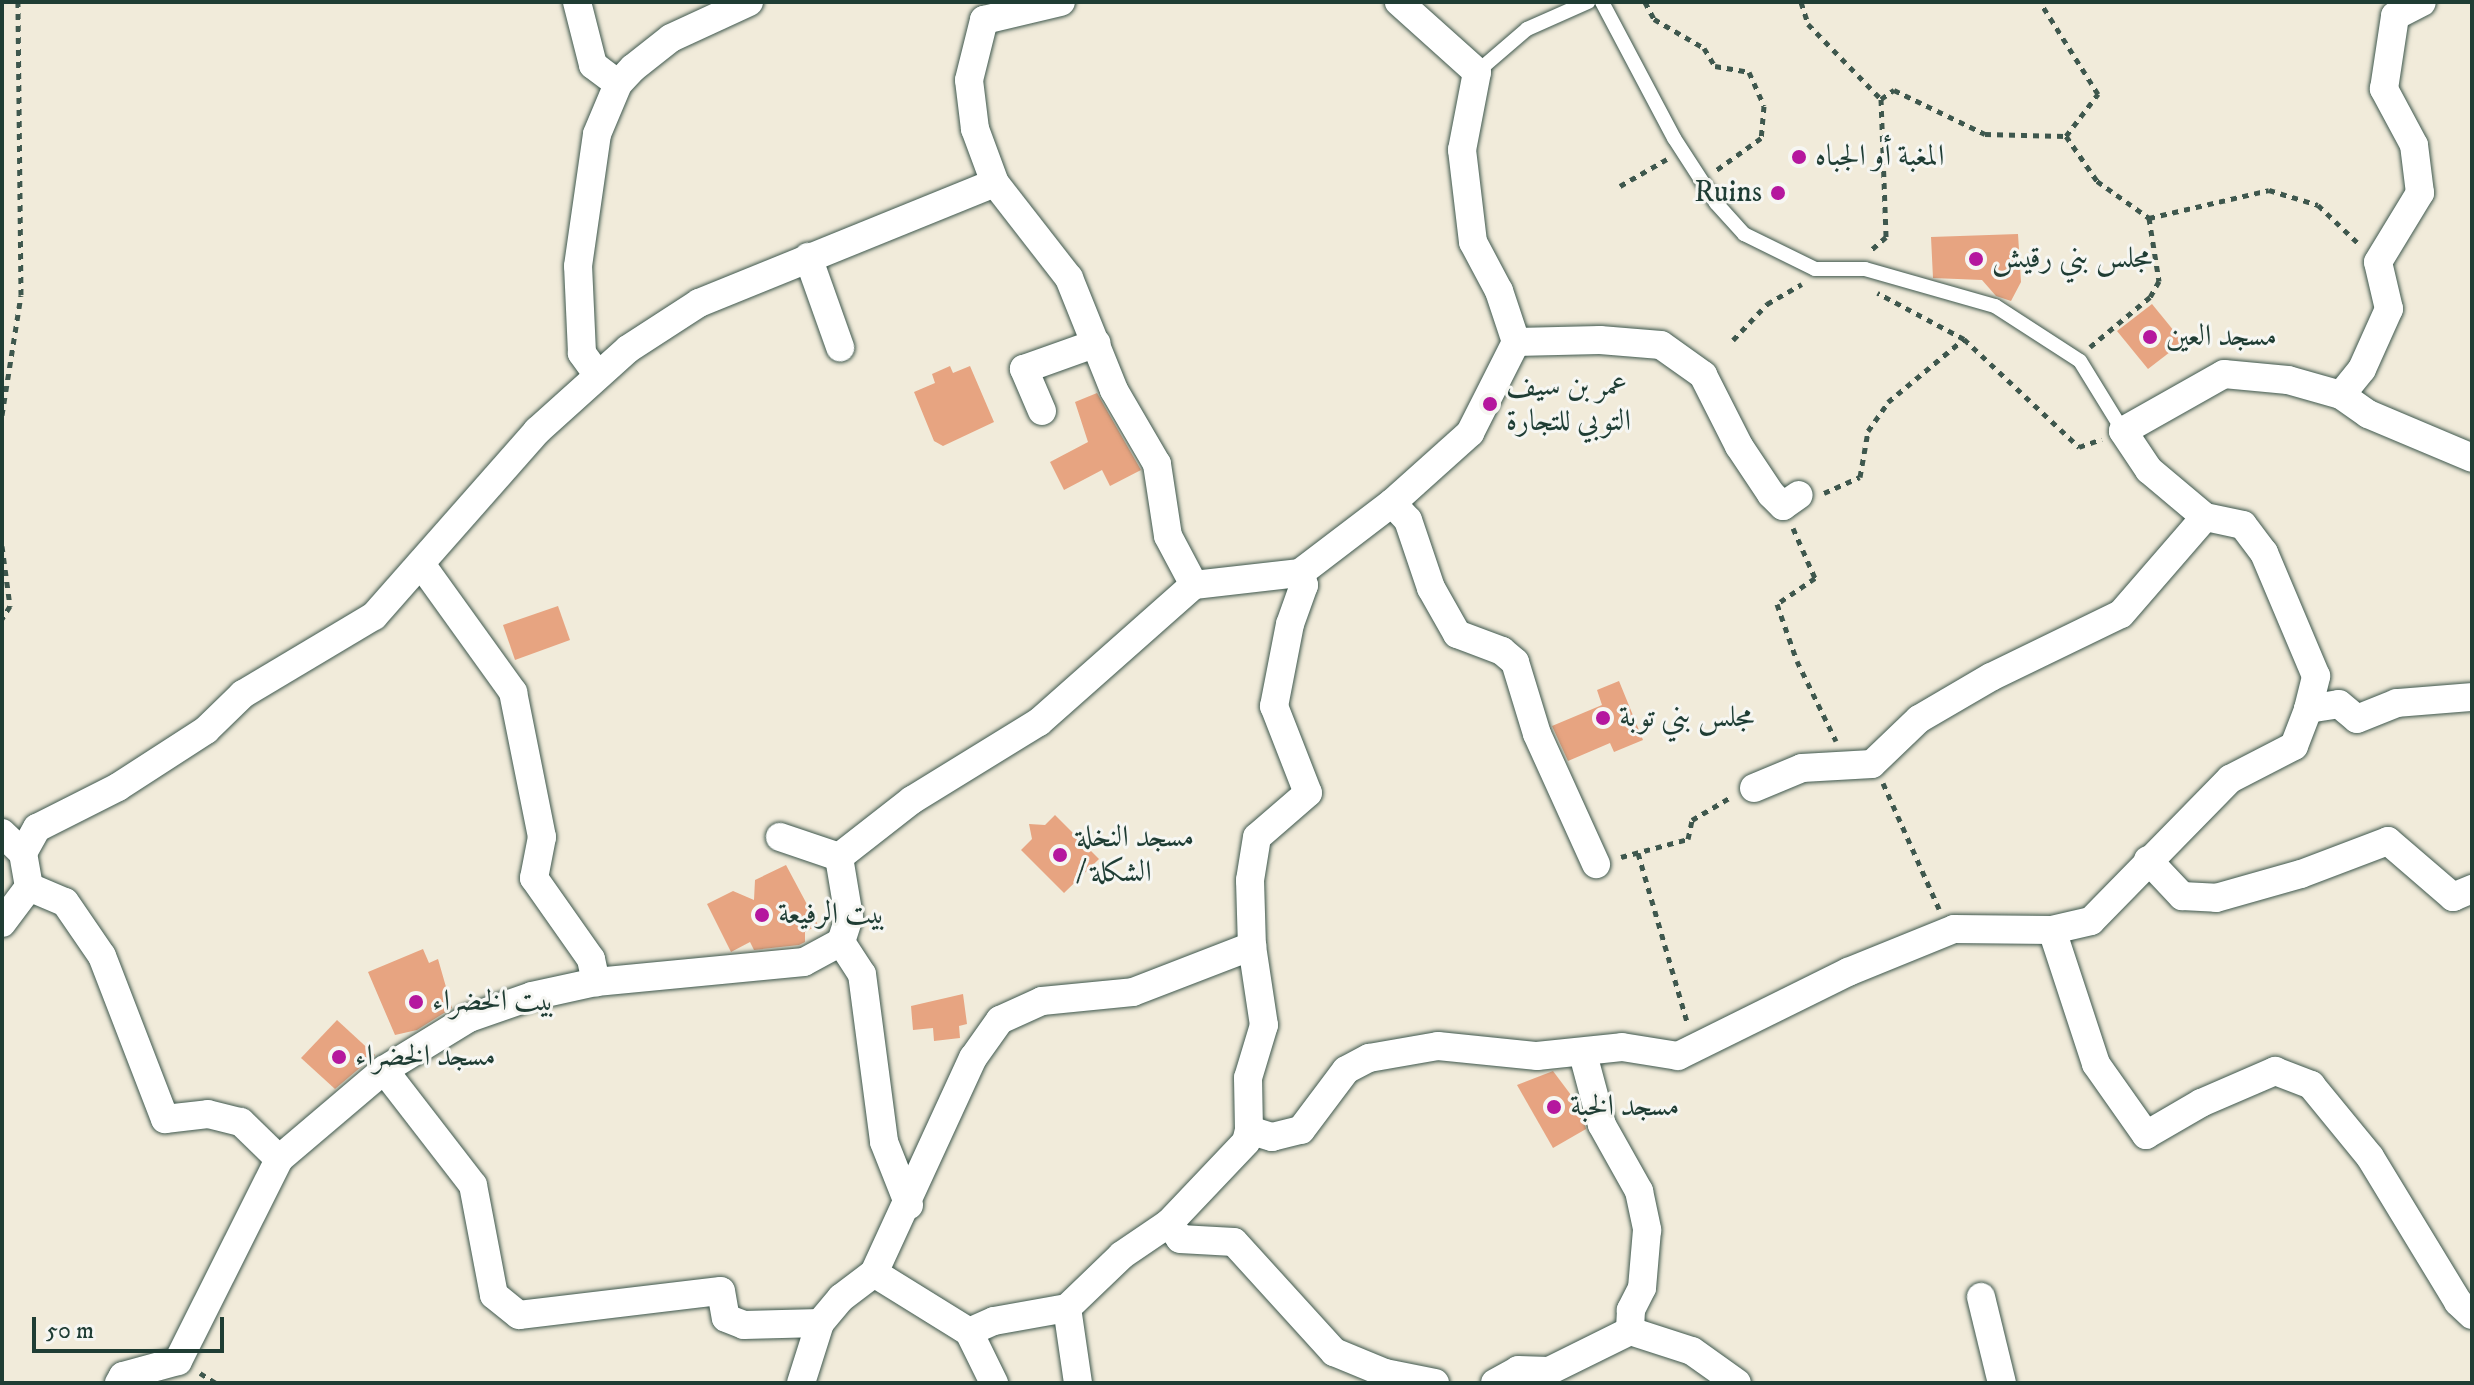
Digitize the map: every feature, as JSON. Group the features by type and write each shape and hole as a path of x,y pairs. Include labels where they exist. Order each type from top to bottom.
{"street":[{"path":"577,2 593,65 618,84"},
{"path":"597,374 582,353 578,266 597,134 618,84 671,38 749,2"},
{"path":"1061,2 974,11 969,80 975,129 995,183 1069,278 1114,390 1157,464 1168,536 1194,585"},
{"path":"839,857 912,800 1063,704 1194,585 1300,573 1392,503 1470,433 1516,342 1499,291 1473,242 1462,150 1477,72 1399,2"},
{"path":"2341,395 2362,369 2389,309 2378,262 2420,193 2414,145 2384,89 2394,9 2422,2"},
{"path":"23,853 37,828 118,787 206,730 243,694 374,616 537,431 597,374 699,303 995,183"},
{"path":"808,257 840,347"},
{"path":"1516,342 1600,340 1661,345 1703,375 1739,446 1791,500"},
{"path":"1042,411 1024,369 1097,343"},
{"path":"1249,1130 1272,1137 1301,1130 1346,1070 1369,1058 1438,1046 1537,1056 1583,1054 1622,1047 1678,1056 1848,972 1954,929 2052,930 2091,921 2230,779 2294,746 2316,676 2264,553 2243,525 2205,517 2149,470 2123,431 2224,374 2288,380 2341,395 2368,414 2472,458"},
{"path":"1392,503 1408,520 1431,588 1457,634 1502,651 1515,662 1537,734 1596,864"},
{"path":"1754,788 1802,768 1860,764 1919,719 2121,614 2205,517"},
{"path":"421,564 513,692 542,837 534,878 591,959 596,982"},
{"path":"969,1332 994,1321 1067,1308 1122,1255 1169,1223 1246,1142 1249,1130 1248,1078 1264,1025 1252,946 1250,880 1257,837 1308,793 1274,706 1290,624 1304,585 1300,573"},
{"path":"2308,709 2339,704 2357,719 2397,703 2472,697"},
{"path":"2,833 23,853 29,887 2,923"},
{"path":"780,837 839,857"},
{"path":"2148,860 2182,896 2216,898 2301,874 2388,841 2453,897 2472,889"},
{"path":"119,1383 123,1376 178,1361 279,1159 384,1070 469,1018 596,982 804,962 841,942 849,917 839,857"},
{"path":"29,887 65,902 102,956 165,1119 208,1114 241,1122 279,1159"},
{"path":"2052,930 2096,1064 2146,1135 2201,1103 2275,1071 2311,1085 2370,1157 2458,1302 2472,1315"},
{"path":"841,942 862,974 884,1142 909,1205"},
{"path":"801,1383 820,1323 841,1298 874,1273 909,1205 973,1058 1000,1020 1042,1001 1133,992 1252,946"},
{"path":"1583,1054 1602,1125 1639,1191 1647,1230 1642,1288 1631,1310 1630,1331"},
{"path":"384,1070 473,1185 494,1295 519,1315 721,1291 726,1318 744,1325 820,1323"},
{"path":"1169,1223 1180,1239 1234,1242 1334,1352 1385,1373 1435,1383"},
{"path":"874,1273 969,1332 994,1383"},
{"path":"1981,1297 2002,1383"},
{"path":"1067,1308 1078,1383"},
{"path":"1495,1383 1518,1370 1549,1371 1630,1331 1692,1351 1737,1383"}],"lane":[{"path":"1477,72 1527,29 1588,2"},
{"path":"1602,2 1682,151 1700,180 1744,234 1815,269 1874,272 1995,306 2080,361 2123,431"}],"path":[{"path":"2,415 21,295 18,2"},
{"path":"1645,2 1654,19 1704,48 1715,66 1749,72 1764,106 1761,138 1700,180"},
{"path":"1801,2 1808,24 1881,99 1886,237 1850,269"},
{"path":"2040,2 2098,94 2066,136"},
{"path":"1881,99 1894,90 1985,134 2066,136"},
{"path":"2066,136 2097,181 2149,218 2159,281 2150,297 2096,338 2080,361"},
{"path":"1620,186 1682,151"},
{"path":"2149,218 2269,190 2318,205 2378,262"},
{"path":"1733,340 1767,304 1808,281 1815,269"},
{"path":"1874,272 1873,288 1885,299 1964,339 2079,447 2123,431"},
{"path":"1954,929 1938,908 1860,764 1797,661 1777,604 1815,578 1791,500 1828,492 1860,477 1868,431 1888,402 1964,339"},
{"path":"2,546 10,606 2,619"},
{"path":"1596,864 1688,839 1692,820 1717,803 1754,788"},
{"path":"1638,853 1674,988 1697,1048"}],"building":[{"name":"مجلس بني رقيش","path":"2018,234 2021,282 2011,301 1996,296 1982,280 1933,278 1931,237"},
{"name":"مسجد العين","path":"2152,304 2183,342 2148,369 2117,331"},
{"path":"950,366 953,373 970,366 994,422 943,446 934,441 914,392 935,383 932,374"},
{"path":"1097,393 1141,470 1110,486 1102,470 1064,490 1050,462 1088,442 1075,402"},
{"path":"558,606 570,640 515,660 503,625"},
{"name":"مجلس بني توبة","path":"1619,681 1643,740 1614,752 1610,743 1568,761 1552,726 1602,705 1597,690"},
{"name":"مسجد النخلة / الشكلة","path":"1055,815 1099,859 1064,893 1021,850 1032,839 1029,824 1045,825"},
{"name":"بيت الرفيعة","path":"786,865 818,925 805,932 805,942 799,945 754,950 750,942 731,952 707,904 733,891 754,900 755,880"},
{"name":"بيت الخضراء","path":"423,949 429,963 438,959 452,1008 417,1030 395,1035 368,972"},
{"path":"963,994 967,1024 959,1026 960,1038 934,1041 933,1028 913,1030 911,1006"},
{"name":"مسجد الخضراء","path":"337,1020 375,1055 335,1089 301,1058"},
{"name":"مسجد الخبة","path":"1553,1071 1580,1107 1586,1129 1553,1148 1517,1085"}],"place":[{"name":"المغبة أو الجباه","path":"1799,157"},
{"name":"Ruins","path":"1778,193"},
{"name":"مجلس بني رقيش","path":"1976,259"},
{"name":"مسجد العين","path":"2150,337"},
{"name":"عمر بن سيف التوبي للتجارة","path":"1490,404"},
{"name":"مجلس بني توبة","path":"1603,718"},
{"name":"مسجد النخلة / الشكلة","path":"1060,855"},
{"name":"بيت الرفيعة","path":"762,915"},
{"name":"بيت الخضراء","path":"416,1002"},
{"name":"مسجد الخضراء","path":"339,1057"},
{"name":"مسجد الخبة","path":"1554,1107"}]}
